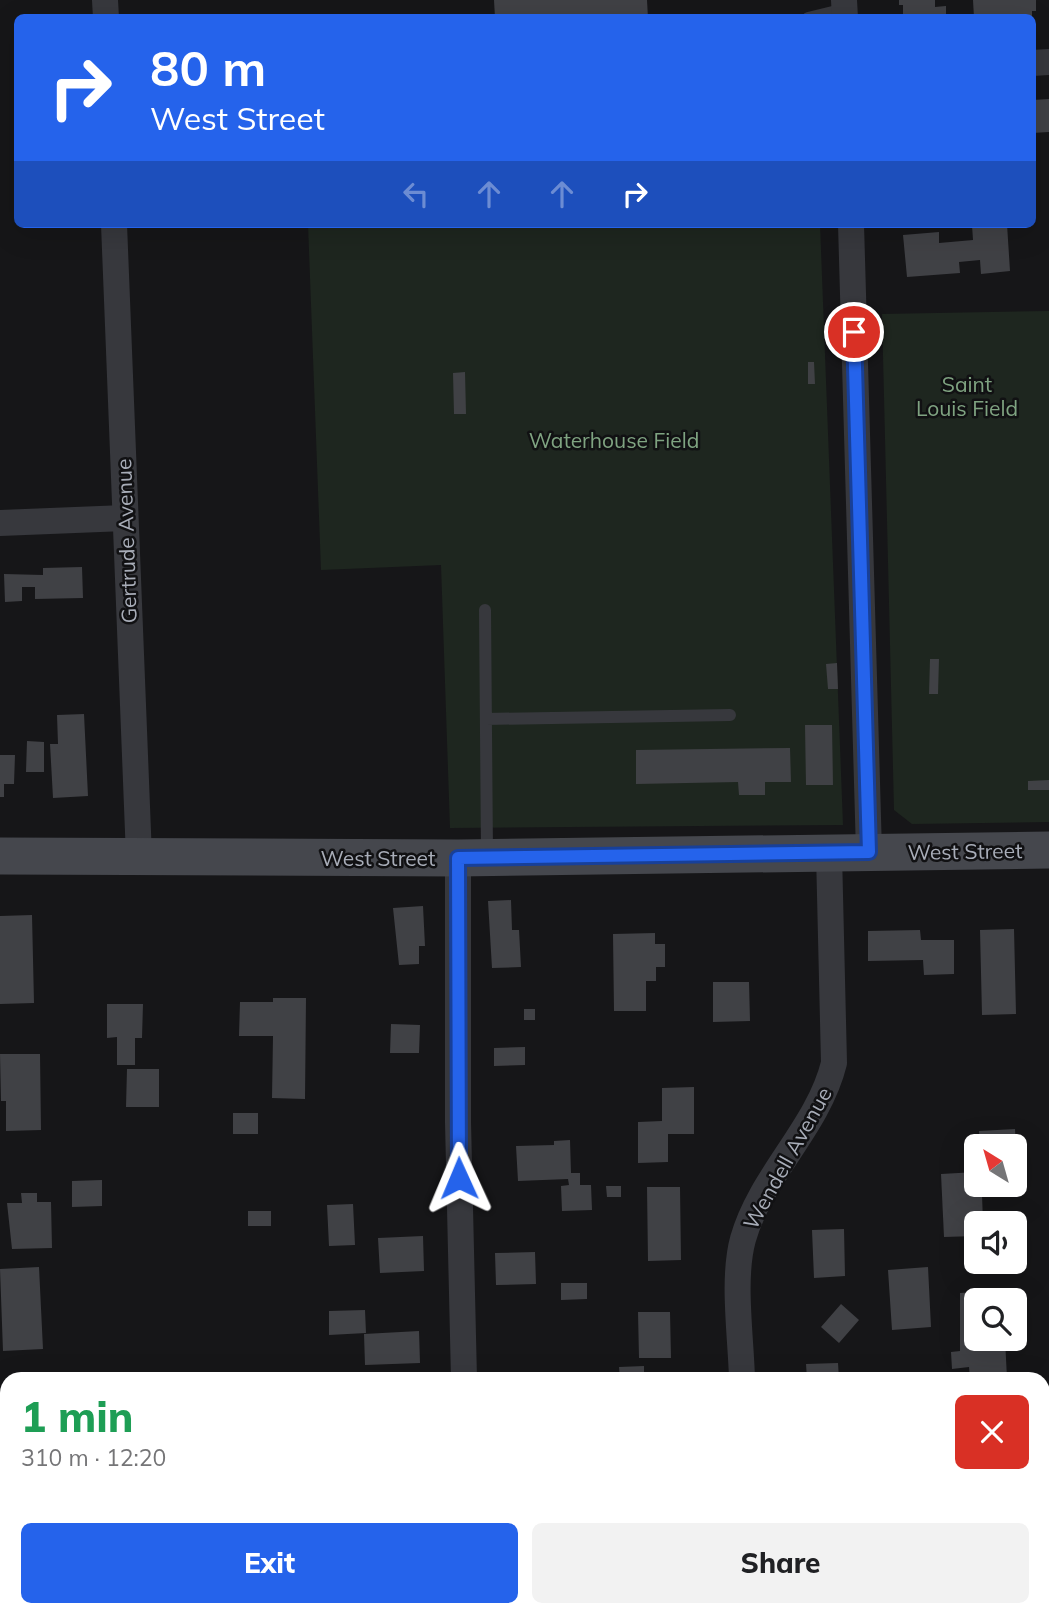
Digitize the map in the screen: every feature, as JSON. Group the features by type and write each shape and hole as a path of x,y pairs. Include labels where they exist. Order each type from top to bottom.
{"street":[{"name":"Gertrude Avenue","path":"114,228 139,857"},
{"path":"851,228 869,852"},
{"path":"0,523 125,518"},
{"name":"West Street","path":"0,856 473,858 1049,850"},
{"name":"Wendell Avenue","path":"742,1372 739,1272 743,1240 757,1208 824,1095 834,1063 829,853"},
{"path":"464,1372 458,1122 473,858"}],"lane":[{"path":"824,14 845,9"},
{"path":"473,858 486,719 485,610"},
{"path":"486,719 730,715"}],"green space":[{"name":"Waterhouse Field","path":"308,228 820,228 843,825 450,828 441,565 321,570"},
{"name":"Saint Louis Field","path":"1049,311 1049,822 912,824 894,810 882,314"}],"building":[{"path":"494,0 647,0 648,14 495,14"},
{"path":"899,0 935,0 935,7 946,6 946,14 903,14 903,5 899,5"},
{"path":"973,0 1036,0 1036,11 1032,11 1032,14 974,14"},
{"path":"1049,99 1049,132 1036,133 1036,100"},
{"path":"972,228 1007,228 1010,271 981,274 980,260 959,262 960,273 907,277 903,235 939,232 939,243 973,240"},
{"path":"808,362 814,362 815,384 808,384"},
{"path":"465,372 466,414 454,414 453,373"},
{"path":"82,567 83,598 35,599 35,587 22,587 22,601 5,602 4,574 43,575 43,568"},
{"path":"930,659 939,659 938,694 929,694"},
{"path":"837,663 838,689 828,689 826,664"},
{"path":"84,714 88,796 53,798 50,744 58,744 57,715"},
{"path":"805,725 832,725 833,785 806,785"},
{"path":"27,741 44,742 44,772 26,772"},
{"path":"790,748 791,782 765,782 765,795 739,795 738,782 636,784 636,750"},
{"path":"0,755 15,755 14,784 4,784 4,797 0,797"},
{"path":"1049,780 1049,790 1028,790 1028,781"},
{"path":"511,900 512,930 519,930 521,967 492,968 488,901"},
{"path":"423,906 425,946 419,946 419,964 399,965 393,908"},
{"path":"32,915 34,1003 0,1004 0,916"},
{"path":"1014,929 1016,1014 982,1015 980,930"},
{"path":"920,930 921,940 954,940 954,974 924,975 923,960 868,961 868,931"},
{"path":"655,933 655,944 665,944 665,967 656,967 656,981 646,981 646,1011 614,1011 613,934"},
{"path":"713,982 749,982 750,1021 713,1022"},
{"path":"273,998 306,998 305,1099 272,1098 273,1036 239,1036 240,1002 273,1002"},
{"path":"107,1004 143,1004 142,1038 135,1038 135,1065 117,1065 117,1037 107,1038"},
{"path":"524,1009 535,1009 535,1020 524,1020"},
{"path":"391,1024 420,1025 419,1053 390,1053"},
{"path":"525,1047 525,1065 494,1066 494,1048"},
{"path":"0,1054 40,1054 41,1130 6,1131 6,1101 1,1101"},
{"path":"127,1069 159,1069 159,1107 126,1107"},
{"path":"694,1087 694,1134 668,1134 668,1162 638,1163 638,1122 662,1121 662,1088"},
{"path":"233,1113 258,1113 258,1134 233,1134"},
{"path":"1015,1129 1015,1134 979,1134 979,1131"},
{"path":"570,1140 571,1173 580,1173 580,1185 591,1185 592,1210 562,1211 561,1186 569,1185 568,1179 518,1181 516,1146 554,1145 554,1141"},
{"path":"964,1173 964,1197 982,1197 983,1211 964,1211 964,1236 944,1237 941,1174"},
{"path":"102,1180 102,1206 72,1207 72,1181"},
{"path":"606,1186 621,1186 621,1197 607,1197"},
{"path":"647,1187 680,1187 681,1260 648,1261"},
{"path":"21,1193 37,1193 37,1202 51,1202 52,1248 12,1249 7,1203 22,1203"},
{"path":"353,1204 355,1245 329,1246 327,1205"},
{"path":"248,1211 271,1211 271,1226 248,1226"},
{"path":"844,1229 845,1276 814,1278 812,1230"},
{"path":"423,1236 424,1271 380,1273 378,1238"},
{"path":"535,1252 536,1284 496,1285 495,1253"},
{"path":"39,1267 43,1349 3,1351 0,1269"},
{"path":"928,1267 931,1327 892,1330 888,1270"},
{"path":"561,1283 587,1283 587,1299 561,1300"},
{"path":"960,1293 964,1293 964,1351 1006,1351 1007,1372 969,1372 969,1367 952,1369 951,1352 960,1351"},
{"path":"841,1304 859,1320 839,1343 821,1327"},
{"path":"365,1310 366,1333 329,1335 329,1311"},
{"path":"638,1312 670,1312 671,1358 639,1358"},
{"path":"419,1331 420,1363 365,1365 364,1334"},
{"path":"838,1363 839,1372 807,1372 806,1364"},
{"path":"644,1366 644,1372 619,1372 619,1367"}],"route":[{"path":"459,1178 458,858 869,852 854,332"}]}
